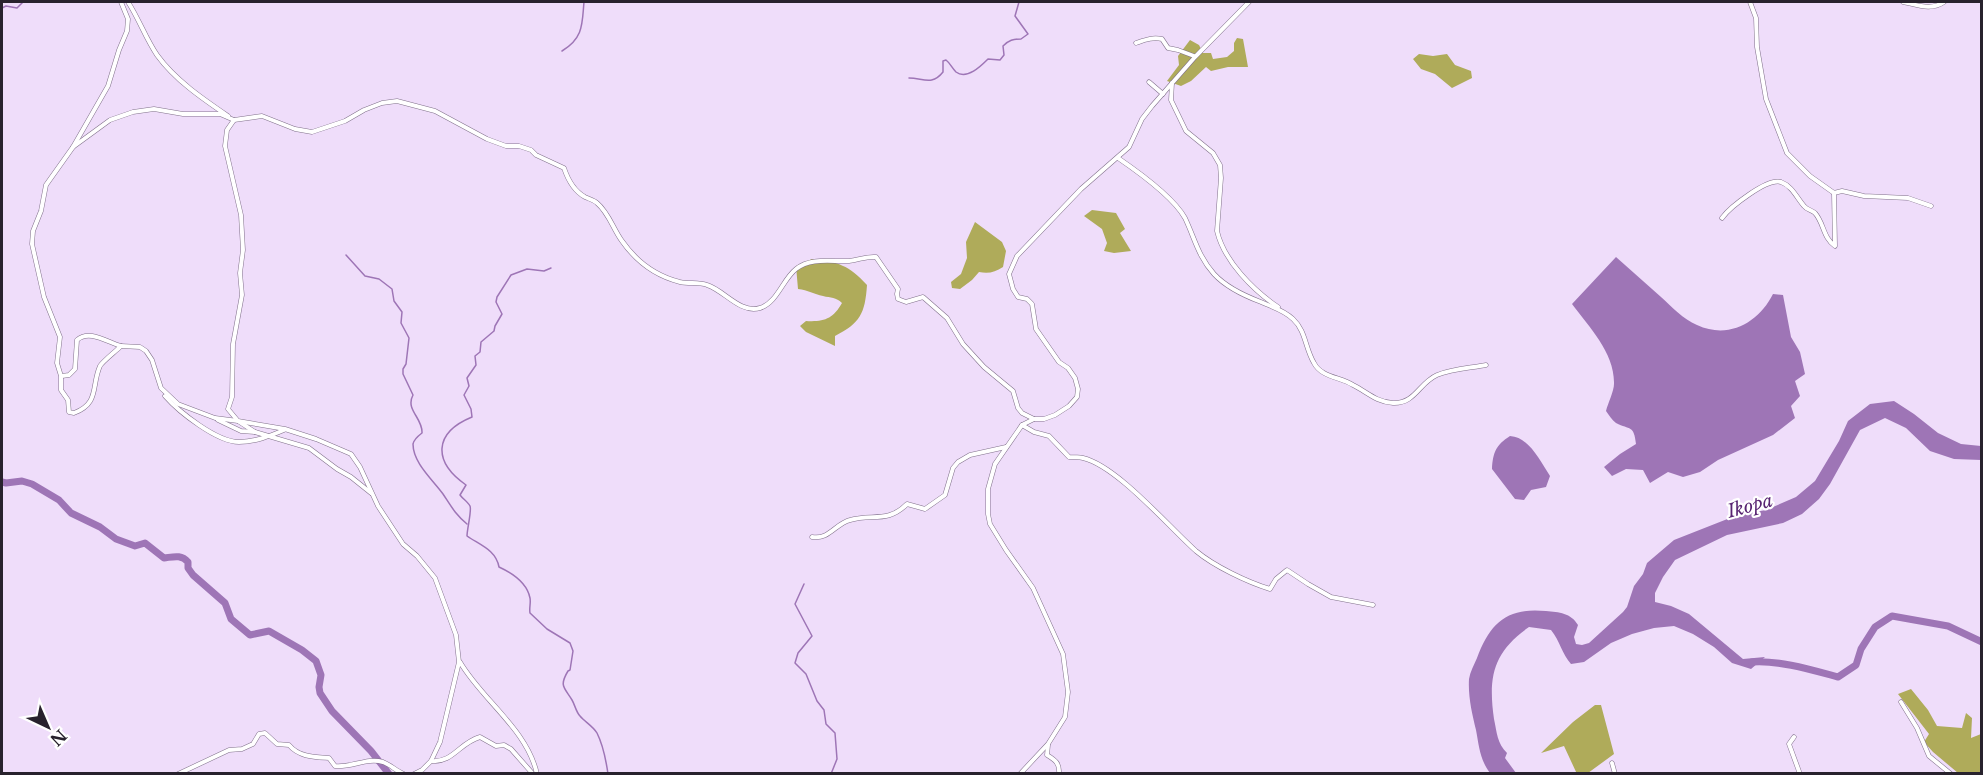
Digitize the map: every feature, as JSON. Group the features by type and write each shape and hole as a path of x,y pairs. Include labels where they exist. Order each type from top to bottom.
{"street":[{"path":"120,346 101,364 93,400 80,411 69,412 68,400 61,390 61,375 57,363 60,337 44,297 32,244 33,231 41,211 46,185 73,147 108,86 127,31 128,19 121,2"},
{"path":"128,2 163,62 193,91 234,120"},
{"path":"73,147 111,120 133,112 154,109 183,114 220,114 234,120 262,116 295,129 312,132 345,121 382,103 397,101 435,111 487,139 506,146 519,146 531,150 536,155 564,168 574,189 582,196 597,203 610,219 623,244 646,267 674,280 708,285 745,307 757,309 766,305 798,267 816,261 852,261 867,256 876,257 894,281 898,289 898,299 906,302 922,297 947,318 963,344 984,367 1013,391 1018,408 1022,413 1034,419 1044,419 1069,406 1077,397 1078,389 1075,378 1059,362 1036,329 1032,304 1027,299 1018,297 1013,288 1009,274 1017,256 1081,189 1129,147 1142,119 1195,57 1249,2"},
{"path":"1750,2 1756,18 1756,46 1766,99 1787,153 1810,176 1834,193 1842,191 1864,196 1908,198 1930,206"},
{"path":"1904,2 1934,7 1944,2"},
{"path":"1136,43 1158,38 1162,39 1168,48 1195,57"},
{"path":"1149,82 1163,94"},
{"path":"1172,83 1171,100 1186,131 1213,153 1220,165 1217,231 1224,249 1247,279 1271,302 1295,320 1304,334 1310,355 1318,369 1352,384 1373,399 1402,403 1410,400 1437,375 1486,365"},
{"path":"234,120 227,130 225,146 241,215 243,250 240,273 242,295 233,344 232,397 228,409 238,421 255,432"},
{"path":"1118,158 1149,182 1185,218 1198,251 1219,278 1240,292 1283,311"},
{"path":"1722,218 1728,210 1759,188 1772,182 1782,182 1795,192 1805,208 1815,213 1827,237 1835,246 1834,193"},
{"path":"61,375 69,375 75,369 77,340 81,337 90,335 120,346 140,347 153,360 165,396 179,410 216,435 238,442 270,437 285,429"},
{"path":"161,388 178,404 241,431 255,432 309,448 371,493"},
{"path":"215,418 285,429 351,454 360,467 371,493 403,544 417,556 435,578 456,635 459,662 440,742 431,761 414,774"},
{"path":"1020,774 1048,744 1065,717 1068,692 1063,654 1033,588 990,524 988,514 988,489 995,464 1022,425 1034,419"},
{"path":"1022,425 1034,432 1049,436 1069,457 1083,458 1114,475 1198,552 1251,584 1270,589 1276,579 1287,570 1331,597 1373,605"},
{"path":"812,537 823,537 843,522 853,519 890,516 899,513 907,504 925,509 945,495 953,468 958,462 970,455 1007,447"},
{"path":"459,662 525,743 535,774"},
{"path":"1901,702 1917,728 1929,756 1951,774"},
{"path":"178,774 229,750 242,749 253,744 259,734 265,733 277,744 289,745 313,758 329,758 335,766 383,762 404,774"},
{"path":"431,761 446,760 471,740 480,737 496,746 504,745 511,749 535,774"},
{"path":"1794,737 1789,744 1800,774"},
{"path":"1048,744 1047,755 1056,761 1060,768 1059,774"},
{"path":"1612,763 1615,774"}],"shaded area":[{"path":"1237,38 1243,39 1248,67 1228,67 1211,71 1206,67 1191,81 1181,86 1167,81 1179,65 1178,56 1190,40 1199,45 1203,53 1211,53 1213,59 1227,57 1234,51"},
{"path":"1419,54 1433,56 1447,54 1455,65 1471,71 1472,78 1452,88 1435,74 1421,69 1413,59"},
{"path":"1092,210 1116,213 1125,229 1120,233 1131,251 1114,253 1104,251 1107,243 1102,229 1084,216"},
{"path":"975,222 1002,242 1006,251 1003,267 992,272 979,272 960,289 952,288 951,282 961,274 967,258 966,242"},
{"path":"1616,257 1682,316 1709,329 1731,329 1742,326 1760,313 1773,294 1783,295 1791,337 1800,352 1805,374 1795,381 1800,396 1791,406 1795,418 1773,435 1718,460 1700,472 1683,477 1668,472 1650,483 1643,470 1626,469 1612,476 1604,467 1636,444 1635,438 1630,429 1616,423 1606,411 1614,384 1610,362 1600,341 1572,304"},
{"path":"812,259 843,266 867,285 865,303 860,316 850,327 835,336 835,346 806,332 800,326 806,321 818,321 831,316 842,303 798,289 796,266"},
{"path":"1894,401 1938,433 1961,444 1981,446 1981,460 1954,459 1930,451 1906,428 1885,418 1860,430 1830,484 1819,499 1802,514 1783,523 1727,535 1675,560 1655,593 1655,602 1689,614 1743,659 1765,657 1751,669 1732,663 1714,647 1674,626 1632,634 1611,643 1584,662 1571,664 1551,630 1529,627 1508,646 1501,656 1493,678 1492,704 1499,742 1507,753 1505,758 1516,773 1490,773 1479,747 1469,692 1469,679 1482,646 1494,627 1510,615 1521,612 1532,610 1556,612 1568,616 1578,625 1574,637 1576,644 1589,643 1623,612 1647,563 1674,540 1735,516 1766,510 1796,497 1815,481 1848,421 1870,404"},
{"path":"1510,436 1517,437 1528,445 1550,476 1546,487 1531,490 1524,500 1515,499 1492,469 1496,450"},
{"path":"1911,689 1928,710 1937,726 1962,728 1966,713 1972,718 1971,738 1981,734 1981,773 1958,773 1924,742 1929,734 1898,694"},
{"path":"1595,705 1601,705 1614,754 1588,773 1577,774 1564,746 1541,753 1573,722"}],"waterway":[{"path":"2,8 6,6 17,8 23,2"},
{"path":"562,51 574,41 581,30 584,2"},
{"path":"909,78 935,79 943,72 943,61 946,60 960,74 974,71 988,59 1000,60 1004,55 1003,46 1005,44 1028,34 1015,16 1019,2"},
{"path":"346,255 365,276 379,279 392,289 394,301 402,312 401,323 409,338 403,374 413,395 411,405 422,428 422,433 413,444 416,458 456,513 467,524"},
{"path":"551,268 544,271 527,269 511,275 497,297 496,302 502,314 494,331 481,342 480,352 475,356 476,365 467,378 469,386 464,395 472,417 450,431 444,439 443,458 455,476 466,485 460,495 470,508 467,536 491,552 499,567 514,575 522,583 530,598 530,613 547,629 570,643 573,651 570,670 563,683 579,714 597,733 608,774"},
{"path":"2,482 22,481 32,484 59,500 71,513 100,527 116,539 135,546 145,543 164,558 185,559 193,575 225,603 231,619 250,635 269,631 316,661 321,675 320,693 332,711 371,751 389,774"},
{"path":"804,584 795,604 812,636 798,653 795,663 806,674 817,701 824,710 826,724 835,733 837,759 831,774"},
{"name":"Ikopa","path":"1752,662 1784,664 1838,677 1856,665 1861,649 1875,627 1892,616 1948,626 1982,642"}]}
